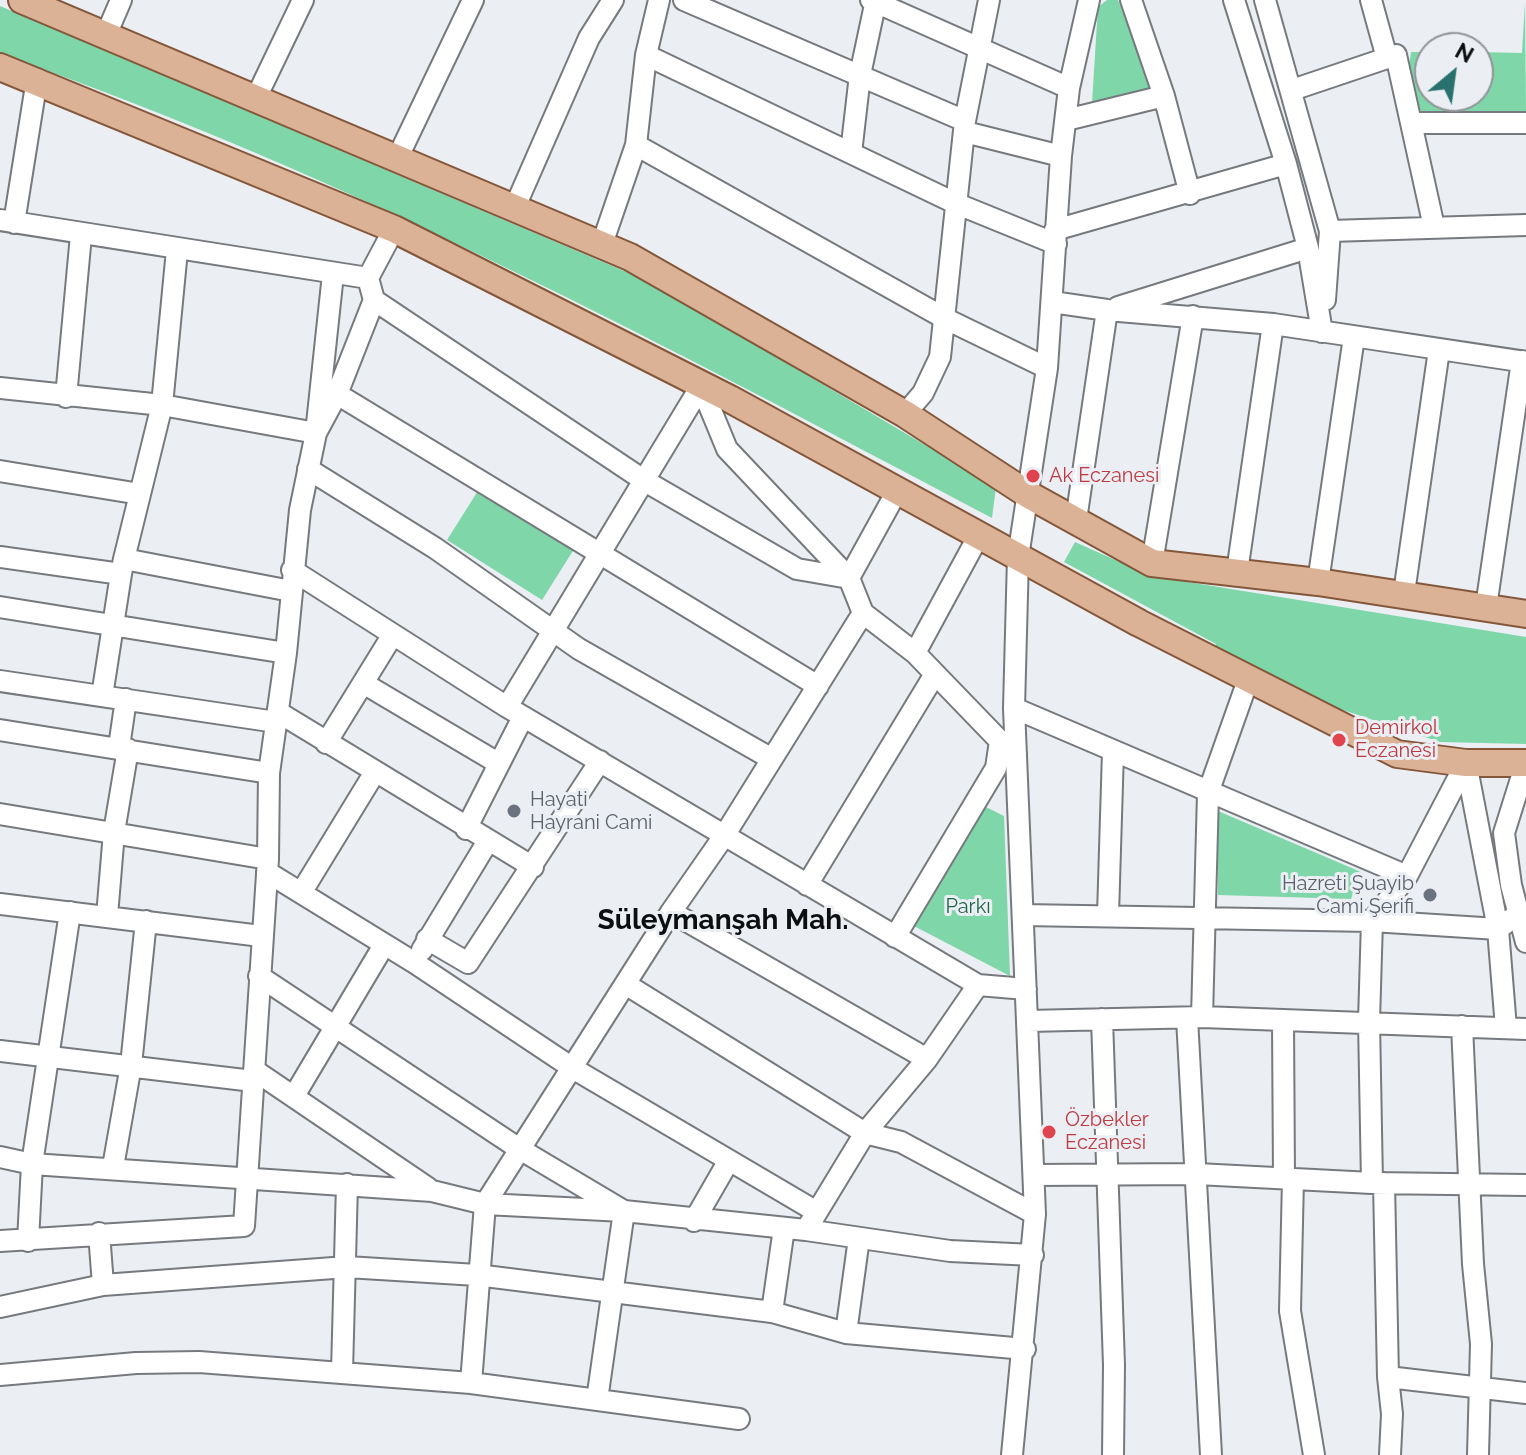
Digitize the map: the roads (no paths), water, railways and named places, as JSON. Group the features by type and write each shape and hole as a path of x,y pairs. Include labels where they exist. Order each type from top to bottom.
{"main road":[{"path":"22,0 630,257 905,414 1029,495 1152,563 1404,593 1526,614"},
{"path":"0,67 37,79 394,229 701,386 1248,680 1397,754 1466,763 1526,763"}],"street":[{"path":"106,35 121,0"},
{"path":"255,100 303,0"},
{"path":"397,159 473,0"},
{"path":"514,209 589,38 613,0"},
{"path":"601,247 636,145 646,55 659,0"},
{"path":"684,0 860,75 965,126 1061,156"},
{"path":"905,414 923,393 940,357 965,126 989,0"},
{"path":"1012,1455 1025,1349 1035,1214 1023,915 1008,747 1014,708 1018,557 1047,368 1061,156 1069,88 1089,0"},
{"path":"1131,0 1164,96 1190,194"},
{"path":"1234,0 1286,164 1308,248 1322,332"},
{"path":"1265,0 1330,231 1322,332"},
{"path":"1371,0 1387,58"},
{"path":"851,153 860,75 875,1 1069,88"},
{"path":"646,55 955,203 1056,237 1123,209 1190,194 1286,164"},
{"path":"1292,90 1396,55 1434,227"},
{"path":"37,79 7,221 368,278"},
{"path":"1066,120 1164,96"},
{"path":"1411,123 1526,123"},
{"path":"636,145 946,319 1047,368"},
{"path":"1330,231 1526,225"},
{"path":"316,433 337,394 374,300 368,278 394,229"},
{"path":"66,397 81,235"},
{"path":"1107,310 1308,248"},
{"path":"102,696 123,567 162,405 177,250"},
{"path":"0,1241 244,1226 267,866 269,773 286,653 292,570 316,433 333,274"},
{"path":"374,300 645,481 797,569 849,578"},
{"path":"1052,302 1107,310 1273,324 1524,362 1486,607"},
{"path":"1076,520 1107,310"},
{"path":"1152,563 1193,316"},
{"path":"1237,572 1273,324"},
{"path":"1318,582 1354,337"},
{"path":"1404,593 1439,350"},
{"path":"466,829 498,763 515,712 553,631 701,386"},
{"path":"701,386 727,449 849,578 863,613 915,653 1008,747"},
{"path":"0,388 162,405 316,433"},
{"path":"337,394 597,555 818,686"},
{"path":"308,469 435,548 553,631 772,759"},
{"path":"0,471 140,494"},
{"path":"849,578 897,491"},
{"path":"915,653 979,535"},
{"path":"0,557 123,567 291,591"},
{"path":"292,570 515,712 978,985 1026,989"},
{"path":"0,607 286,653"},
{"path":"471,1383 477,1275 485,1204 518,1148 574,1069 671,912 724,836 863,613"},
{"path":"326,743 392,636"},
{"path":"807,885 935,674"},
{"path":"1211,1455 1200,1293 1194,1018 1204,918 1208,793 1248,680"},
{"path":"0,681 277,717 533,867"},
{"path":"363,683 498,763"},
{"path":"107,916 126,699"},
{"path":"1014,708 1208,793 1347,847 1407,876"},
{"path":"0,730 269,773"},
{"path":"895,937 1008,747"},
{"path":"1108,915 1113,751"},
{"path":"427,939 468,963 600,761"},
{"path":"1390,1455 1392,1414 1369,1021 1372,921 1407,876 1466,763"},
{"path":"1028,1021 1194,1018 1369,1021 1516,1028 1466,763"},
{"path":"1526,763 1504,833 1519,885 1518,914 1526,942"},
{"path":"301,893 375,772"},
{"path":"0,814 114,832 267,866 301,893 415,963 574,1069 728,1162 811,1221 859,1238 950,1251 1033,1255"},
{"path":"415,963 488,841"},
{"path":"0,904 261,936"},
{"path":"28,1241 32,1164 70,912"},
{"path":"671,912 927,1059"},
{"path":"1023,915 1372,921 1498,929 1518,914"},
{"path":"113,1167 131,1065 146,921"},
{"path":"294,1096 384,945"},
{"path":"259,976 336,1024 518,1148 624,1211"},
{"path":"627,985 865,1133 901,1142 1035,1214"},
{"path":"0,1157 32,1164 113,1167 432,1191 485,1204 624,1211 694,1221 784,1228 811,1221 865,1133 927,1059 978,985"},
{"path":"1102,1019 1114,1365 1113,1455"},
{"path":"1283,1020 1290,1311 1314,1455"},
{"path":"1462,1026 1482,1386 1478,1455"},
{"path":"0,1051 47,1058 254,1075 294,1096 432,1191"},
{"path":"694,1221 728,1162"},
{"path":"1034,1175 1107,1177 1197,1174 1378,1183 1526,1185"},
{"path":"342,1372 347,1184"},
{"path":"597,1400 624,1211"},
{"path":"772,1312 784,1228"},
{"path":"99,1233 103,1285"},
{"path":"846,1333 859,1238"},
{"path":"0,1307 103,1285 347,1267 477,1275 613,1295 772,1312 846,1333 1025,1349"},
{"path":"0,1375 136,1363 199,1362 471,1383 739,1419"},
{"path":"1388,1377 1526,1393"}],"place":[{"name":"Ak Eczanesi","path":"1033,476"},
{"name":"Demirkol Eczanesi","path":"1339,740"},
{"name":"Hayati Hayrani Cami","path":"514,811"},
{"name":"Hazreti Şuayib Cami Şerifi","path":"1430,895"},
{"name":"Özbekler Eczanesi","path":"1049,1132"}],"district":[{"name":"Süleymanşah Mah.","path":"723,921"}],"park label":[{"name":"Parkı","path":"968,907"}]}
